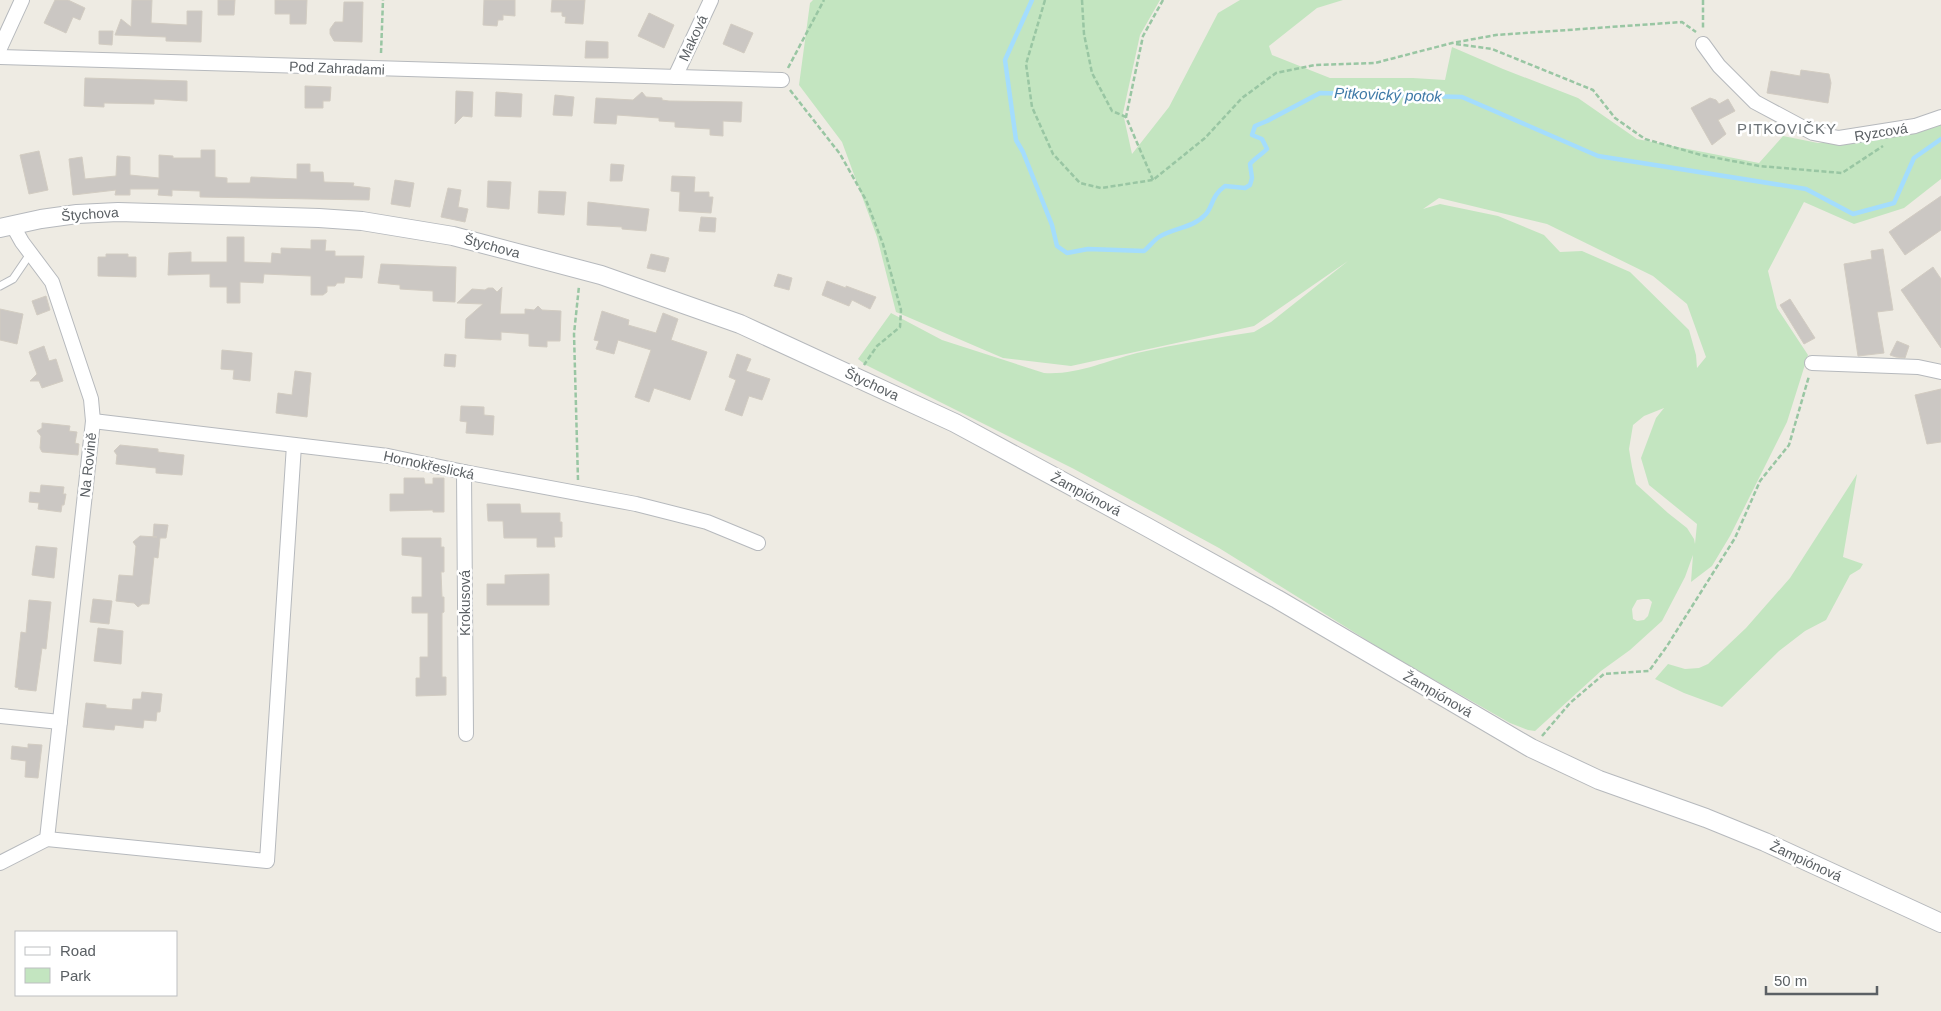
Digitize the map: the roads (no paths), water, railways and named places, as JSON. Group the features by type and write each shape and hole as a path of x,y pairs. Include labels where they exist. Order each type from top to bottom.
{"street":[{"path":"0,48 22,0"},
{"name":"Maková","path":"675,77 710,0"},
{"name":"Ryzcová","path":"1704,44 1720,66 1754,102 1813,133 1839,138 1915,126 1941,117"},
{"name":"Pod Zahradami","path":"0,58 782,80"},
{"name":"Štychova","path":"6,227 76,214 118,212 362,221 453,236 601,275 740,324 955,423"},
{"name":"Na Rovině","path":"6,227 52,282 91,399 93,421 47,839"},
{"path":"1812,363 1918,367 1941,372"},
{"name":"Hornokřeslická","path":"93,421 388,456 636,504 707,522 758,543"},
{"name":"Žampiónová","path":"955,423 1260,589 1531,748 1599,780 1706,818 1765,842 1941,923"},
{"path":"0,863 47,839 267,861 294,445"},
{"name":"Krokusová","path":"464,472 466,734"},
{"path":"0,716 60,722"}],"lane":[{"path":"0,286 13,279 30,254"}],"waterway":[{"name":"Pitkovický potok","path":"1032,0 1005,60 1016,140 1023,152 1052,225 1057,246 1067,253 1088,249 1144,251 1159,237 1195,223 1208,212 1215,197 1225,186 1245,188 1250,185 1252,178 1250,164 1267,149 1262,139 1252,135 1255,126 1320,93 1462,97 1598,156 1806,189 1853,214 1894,203 1914,158 1941,139"}],"district":[{"name":"PITKOVIČKY","path":"1787,129"}]}
